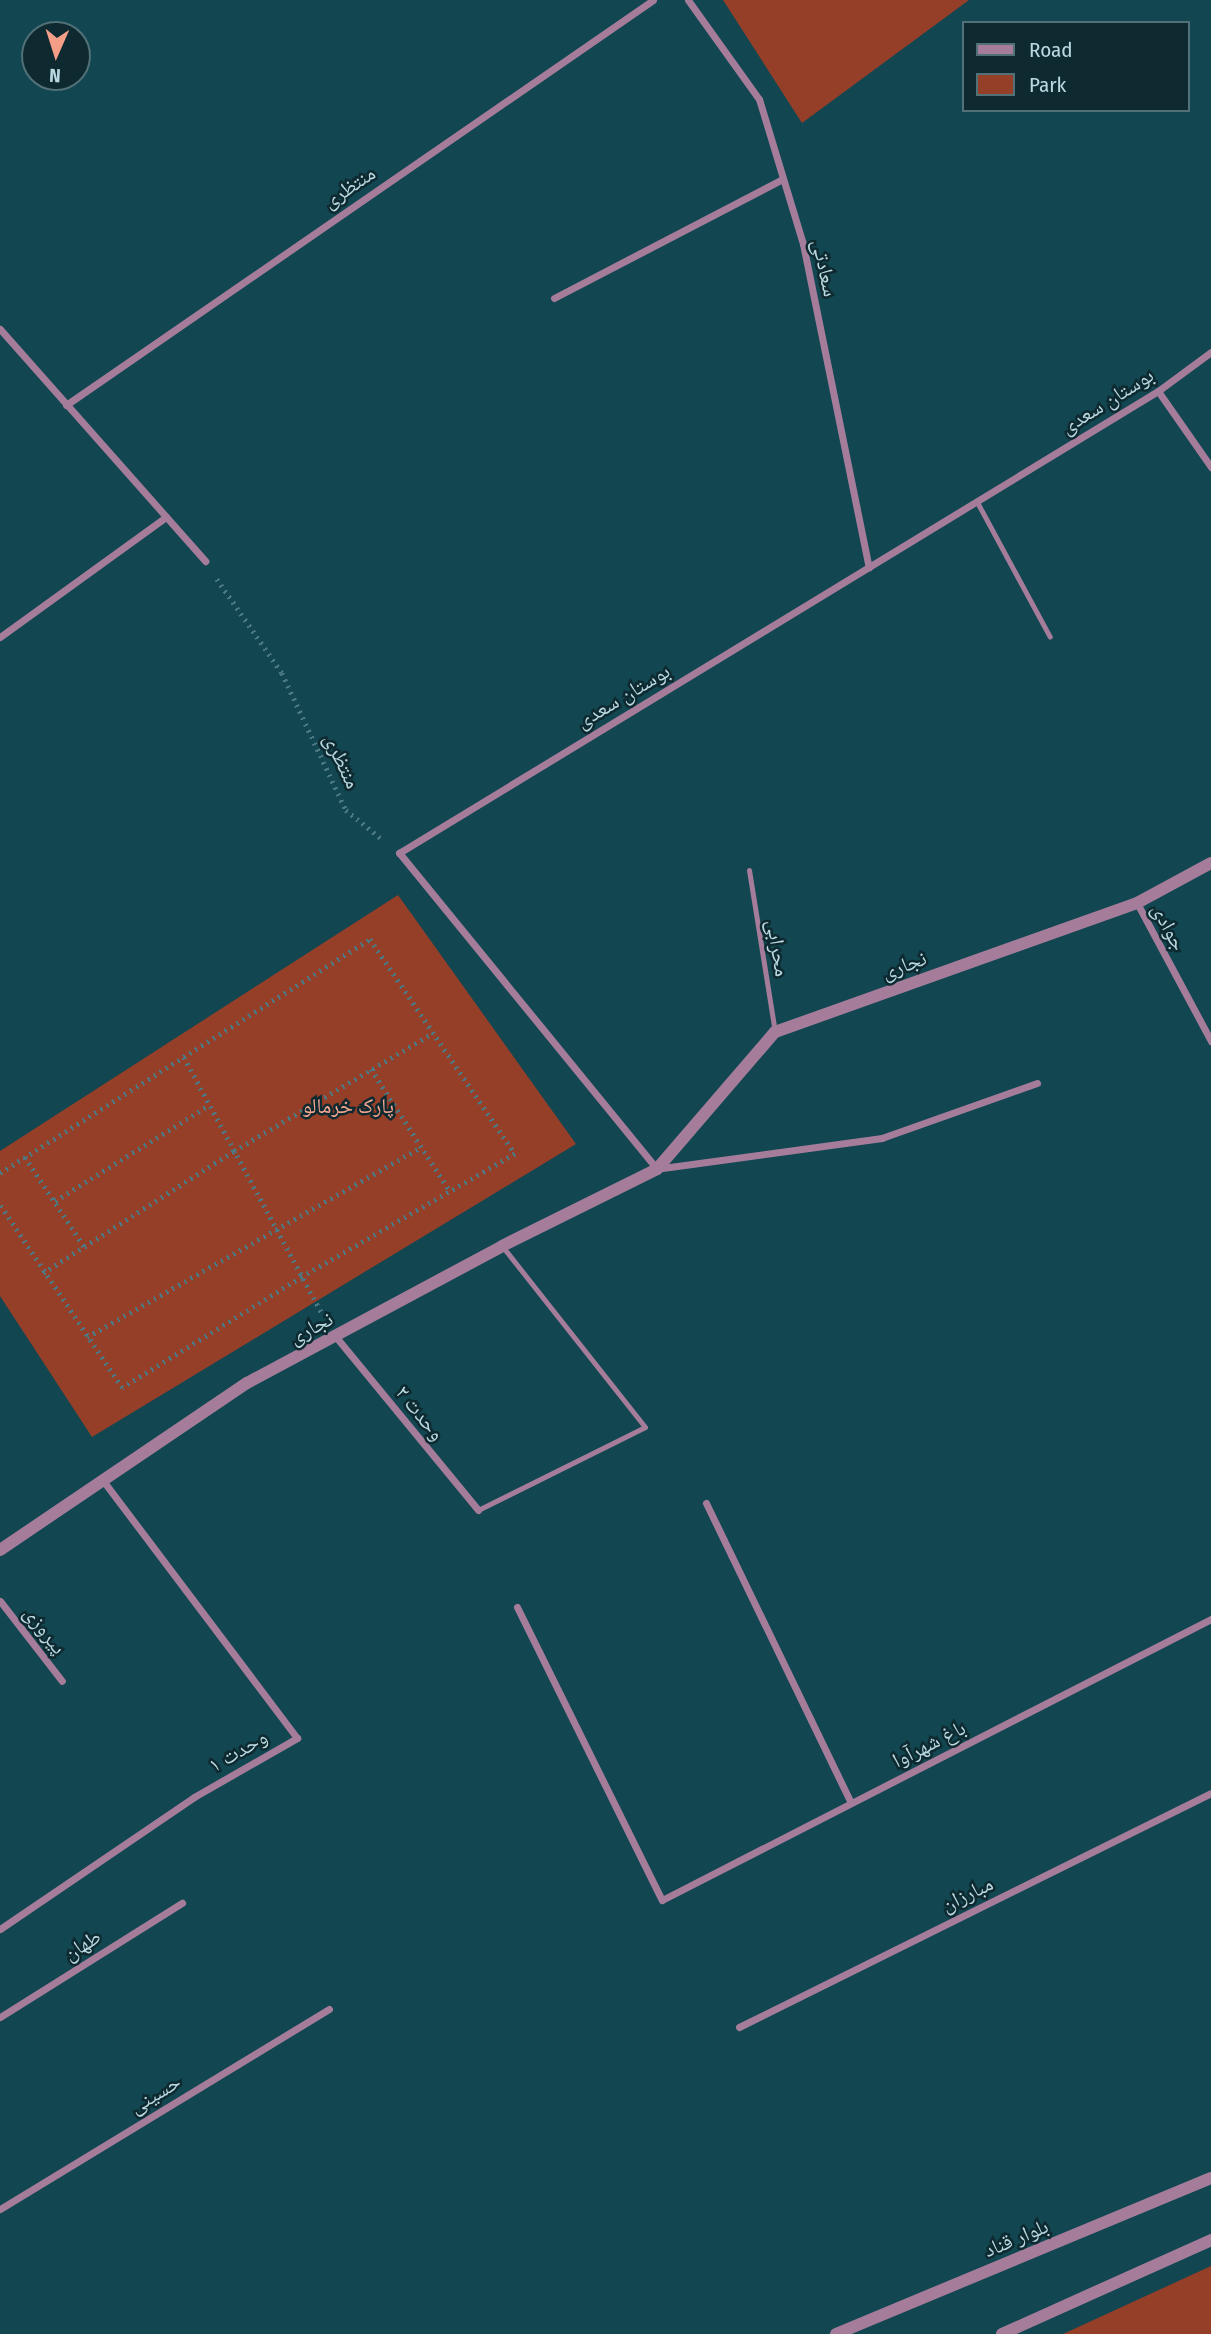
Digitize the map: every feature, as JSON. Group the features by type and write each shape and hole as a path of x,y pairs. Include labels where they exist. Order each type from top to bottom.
{"street":[{"name":"منتظری","path":"66,405 653,0"},
{"name":"سعادتی","path":"688,0 759,99 803,244 869,567"},
{"path":"554,298 783,178"},
{"path":"0,329 205,561"},
{"name":"بوستان سعدی","path":"399,852 1158,391 1211,352"},
{"path":"1158,391 1211,467"},
{"path":"0,637 166,517"},
{"path":"399,852 657,1169"},
{"name":"نجاری","path":"657,1169 775,1032 1137,903 1211,863"},
{"name":"جوادی","path":"1137,903 1211,1041"},
{"name":"نجاری","path":"0,1550 247,1383 502,1246 657,1169 882,1138 1037,1083"},
{"name":"وحدت ۲","path":"336,1337 478,1510"},
{"name":"وحدت ۱","path":"0,1929 194,1797 297,1738 103,1481"},
{"path":"706,1503 851,1803"},
{"name":"پیروزی","path":"0,1601 62,1681"},
{"name":"باغ شهرآوا","path":"517,1607 662,1900 1211,1619"},
{"name":"مبارزان","path":"739,2026 1211,1793"},
{"name":"طهان","path":"0,2017 182,1903"},
{"name":"حسینی","path":"0,2209 329,2009"},
{"name":"بلوار قناد","path":"836,2334 1211,2178"},
{"path":"1002,2334 1211,2240"}],"lane":[{"path":"976,502 1051,638"},
{"name":"محرابی","path":"749,870 775,1032"},
{"path":"478,1510 645,1427 502,1246"}],"path":[{"name":"منتظری","path":"205,561 282,673 346,810 399,852"},
{"path":"0,1173 370,939 515,1154 302,1277 122,1388 0,1205"},
{"path":"43,1273 234,1151 433,1033"},
{"path":"184,1057 336,1337"},
{"path":"371,1069 450,1191"},
{"path":"55,1201 209,1105"},
{"path":"87,1337 421,1147"},
{"path":"25,1157 84,1246"}],"green space":[{"path":"723,0 969,0 802,123"},
{"name":"پارک خرمالو","path":"398,895 576,1144 92,1437 0,1296 0,1151"},
{"path":"1211,2266 1211,2334 1063,2334"}]}
